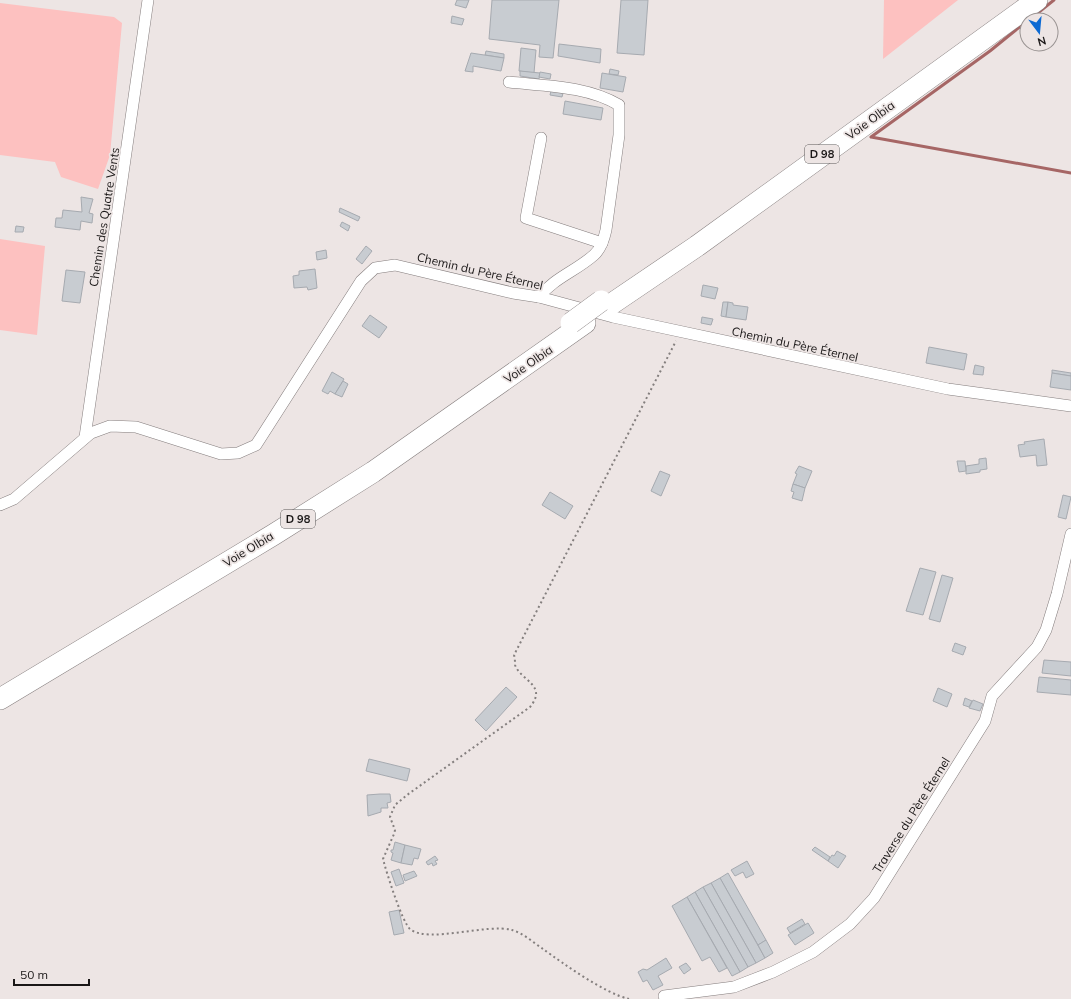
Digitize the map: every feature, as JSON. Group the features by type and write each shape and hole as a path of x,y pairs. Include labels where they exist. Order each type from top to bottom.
{"highway":[{"name":"Voie Olbia","path":"0,698 273,535 373,472 436,429 578,323 1021,0"},
{"name":"Voie Olbia","path":"604,304 697,246 1037,0"},
{"name":"Voie Olbia","path":"0,686 275,523 366,466 578,323"}],"street":[{"name":"Chemin des Quatre Vents","path":"85,437 148,0"},
{"path":"510,82 589,92 608,98 620,105 620,135 606,230 602,243 594,255 547,286 539,297"},
{"path":"541,138 526,218 602,243"},
{"name":"Chemin du Père Éternel","path":"0,505 14,499 90,433 110,426 136,427 221,454 238,453 256,445 361,281 374,268 395,265 513,293 539,297 613,317 948,389 1071,406"},
{"name":"Traverse du Père Éternel","path":"664,996 734,988 774,972 813,952 850,924 874,898 984,721 992,696 1037,647 1046,630 1057,594 1071,534"}],"path":[{"path":"629,999 598,985 514,930 495,928 439,934 417,933 406,924 383,859 395,830 390,816 395,805 530,707 535,701 536,694 534,687 516,666 514,655 680,332"}],"shaded area":[{"path":"884,0 958,0 883,59"},
{"path":"0,3 114,17 122,23 110,155 98,189 61,177 55,162 0,155"},
{"path":"0,239 45,246 37,335 0,330"}],"building":[{"path":"457,0 469,0 466,8 455,5"},
{"path":"492,0 559,0 553,58 539,57 540,45 489,39"},
{"path":"621,0 648,0 644,55 617,53"},
{"path":"452,16 464,19 462,25 451,23"},
{"path":"559,44 601,49 600,63 558,56"},
{"path":"521,48 536,50 534,73 519,71"},
{"path":"486,51 504,54 504,58 485,55"},
{"path":"471,53 504,58 501,71 473,66 473,72 465,71"},
{"path":"610,69 619,71 618,75 609,74"},
{"path":"520,71 540,73 539,79 520,76"},
{"path":"540,72 551,74 550,79 539,77"},
{"path":"602,73 626,77 623,92 600,88"},
{"path":"551,91 563,93 562,97 550,95"},
{"path":"565,101 603,108 601,120 563,114"},
{"path":"81,197 93,199 89,213 93,214 92,223 81,221 80,230 55,227 56,218 62,218 63,210 82,212"},
{"path":"340,208 360,217 358,221 339,212"},
{"path":"342,222 350,226 348,231 340,226"},
{"path":"16,226 24,227 23,232 15,232"},
{"path":"366,246 372,251 362,264 356,259"},
{"path":"326,250 327,258 317,260 316,252"},
{"path":"315,269 317,288 308,290 307,287 294,288 293,276 299,275 299,271"},
{"path":"66,270 85,272 80,303 62,301"},
{"path":"703,285 718,288 715,299 701,296"},
{"path":"723,302 728,302 726,317 721,316"},
{"path":"728,302 733,303 733,305 748,307 746,320 726,317"},
{"path":"370,315 387,327 379,338 362,326"},
{"path":"702,317 713,319 711,325 701,323"},
{"path":"929,347 967,354 964,370 926,363"},
{"path":"975,365 984,367 983,375 973,374"},
{"path":"1052,370 1071,373 1071,376 1052,373"},
{"path":"332,372 344,379 335,394 330,391 328,394 322,391"},
{"path":"1052,373 1071,376 1071,390 1050,387"},
{"path":"343,381 348,384 342,397 335,394"},
{"path":"1044,439 1047,465 1037,466 1036,455 1020,457 1018,445 1025,444 1024,442"},
{"path":"986,458 987,469 980,470 980,472 966,474 966,466 979,464 979,459"},
{"path":"957,461 965,461 966,471 959,472"},
{"path":"799,466 812,471 805,488 793,484 797,474 795,473"},
{"path":"660,471 670,475 661,496 651,491"},
{"path":"793,484 805,488 802,501 792,498 794,492 791,491"},
{"path":"550,492 573,506 565,519 542,505"},
{"path":"1063,495 1071,497 1066,519 1058,517"},
{"path":"920,568 936,572 923,615 906,611"},
{"path":"942,575 953,578 940,622 929,619"},
{"path":"955,643 966,647 963,655 952,651"},
{"path":"1044,660 1071,662 1071,676 1042,673"},
{"path":"1039,677 1071,680 1071,695 1037,692"},
{"path":"506,687 517,697 486,731 475,720"},
{"path":"938,688 952,694 947,707 933,701"},
{"path":"965,698 972,701 969,707 963,705"},
{"path":"973,700 983,704 980,711 969,708"},
{"path":"369,759 410,769 407,781 366,771"},
{"path":"390,794 391,802 387,803 388,808 381,808 381,812 368,816 367,795"},
{"path":"395,842 405,845 401,863 391,860 393,853 391,850 393,850"},
{"path":"405,845 421,849 418,859 414,858 412,865 401,863"},
{"path":"815,847 830,857 828,861 812,850"},
{"path":"837,851 846,856 838,868 828,861"},
{"path":"435,856 438,860 435,861 437,864 433,866 432,863 428,865 426,862"},
{"path":"747,861 754,874 746,878 743,872 735,876 731,870"},
{"path":"399,869 404,883 396,886 391,872"},
{"path":"414,871 417,876 405,881 403,875"},
{"path":"728,873 766,940 758,945 720,878"},
{"path":"720,878 765,958 756,963 711,883"},
{"path":"711,883 756,963 748,967 703,887"},
{"path":"703,887 748,967 740,972 695,892"},
{"path":"695,892 740,972 732,976 687,897"},
{"path":"687,897 727,968 719,972 710,957 702,961 672,906"},
{"path":"399,910 404,933 394,935 389,912"},
{"path":"802,919 805,924 790,933 787,928"},
{"path":"808,923 814,933 795,945 788,935"},
{"path":"766,940 773,953 765,958 758,945"},
{"path":"666,958 672,968 658,976 663,985 653,990 647,980 643,982 638,972 643,969 647,970"},
{"path":"686,963 691,969 684,974 679,967"}],"waterway":[{"path":"1039,12 1054,0"},
{"path":"1019,27 990,51 871,137 1071,173"}]}
